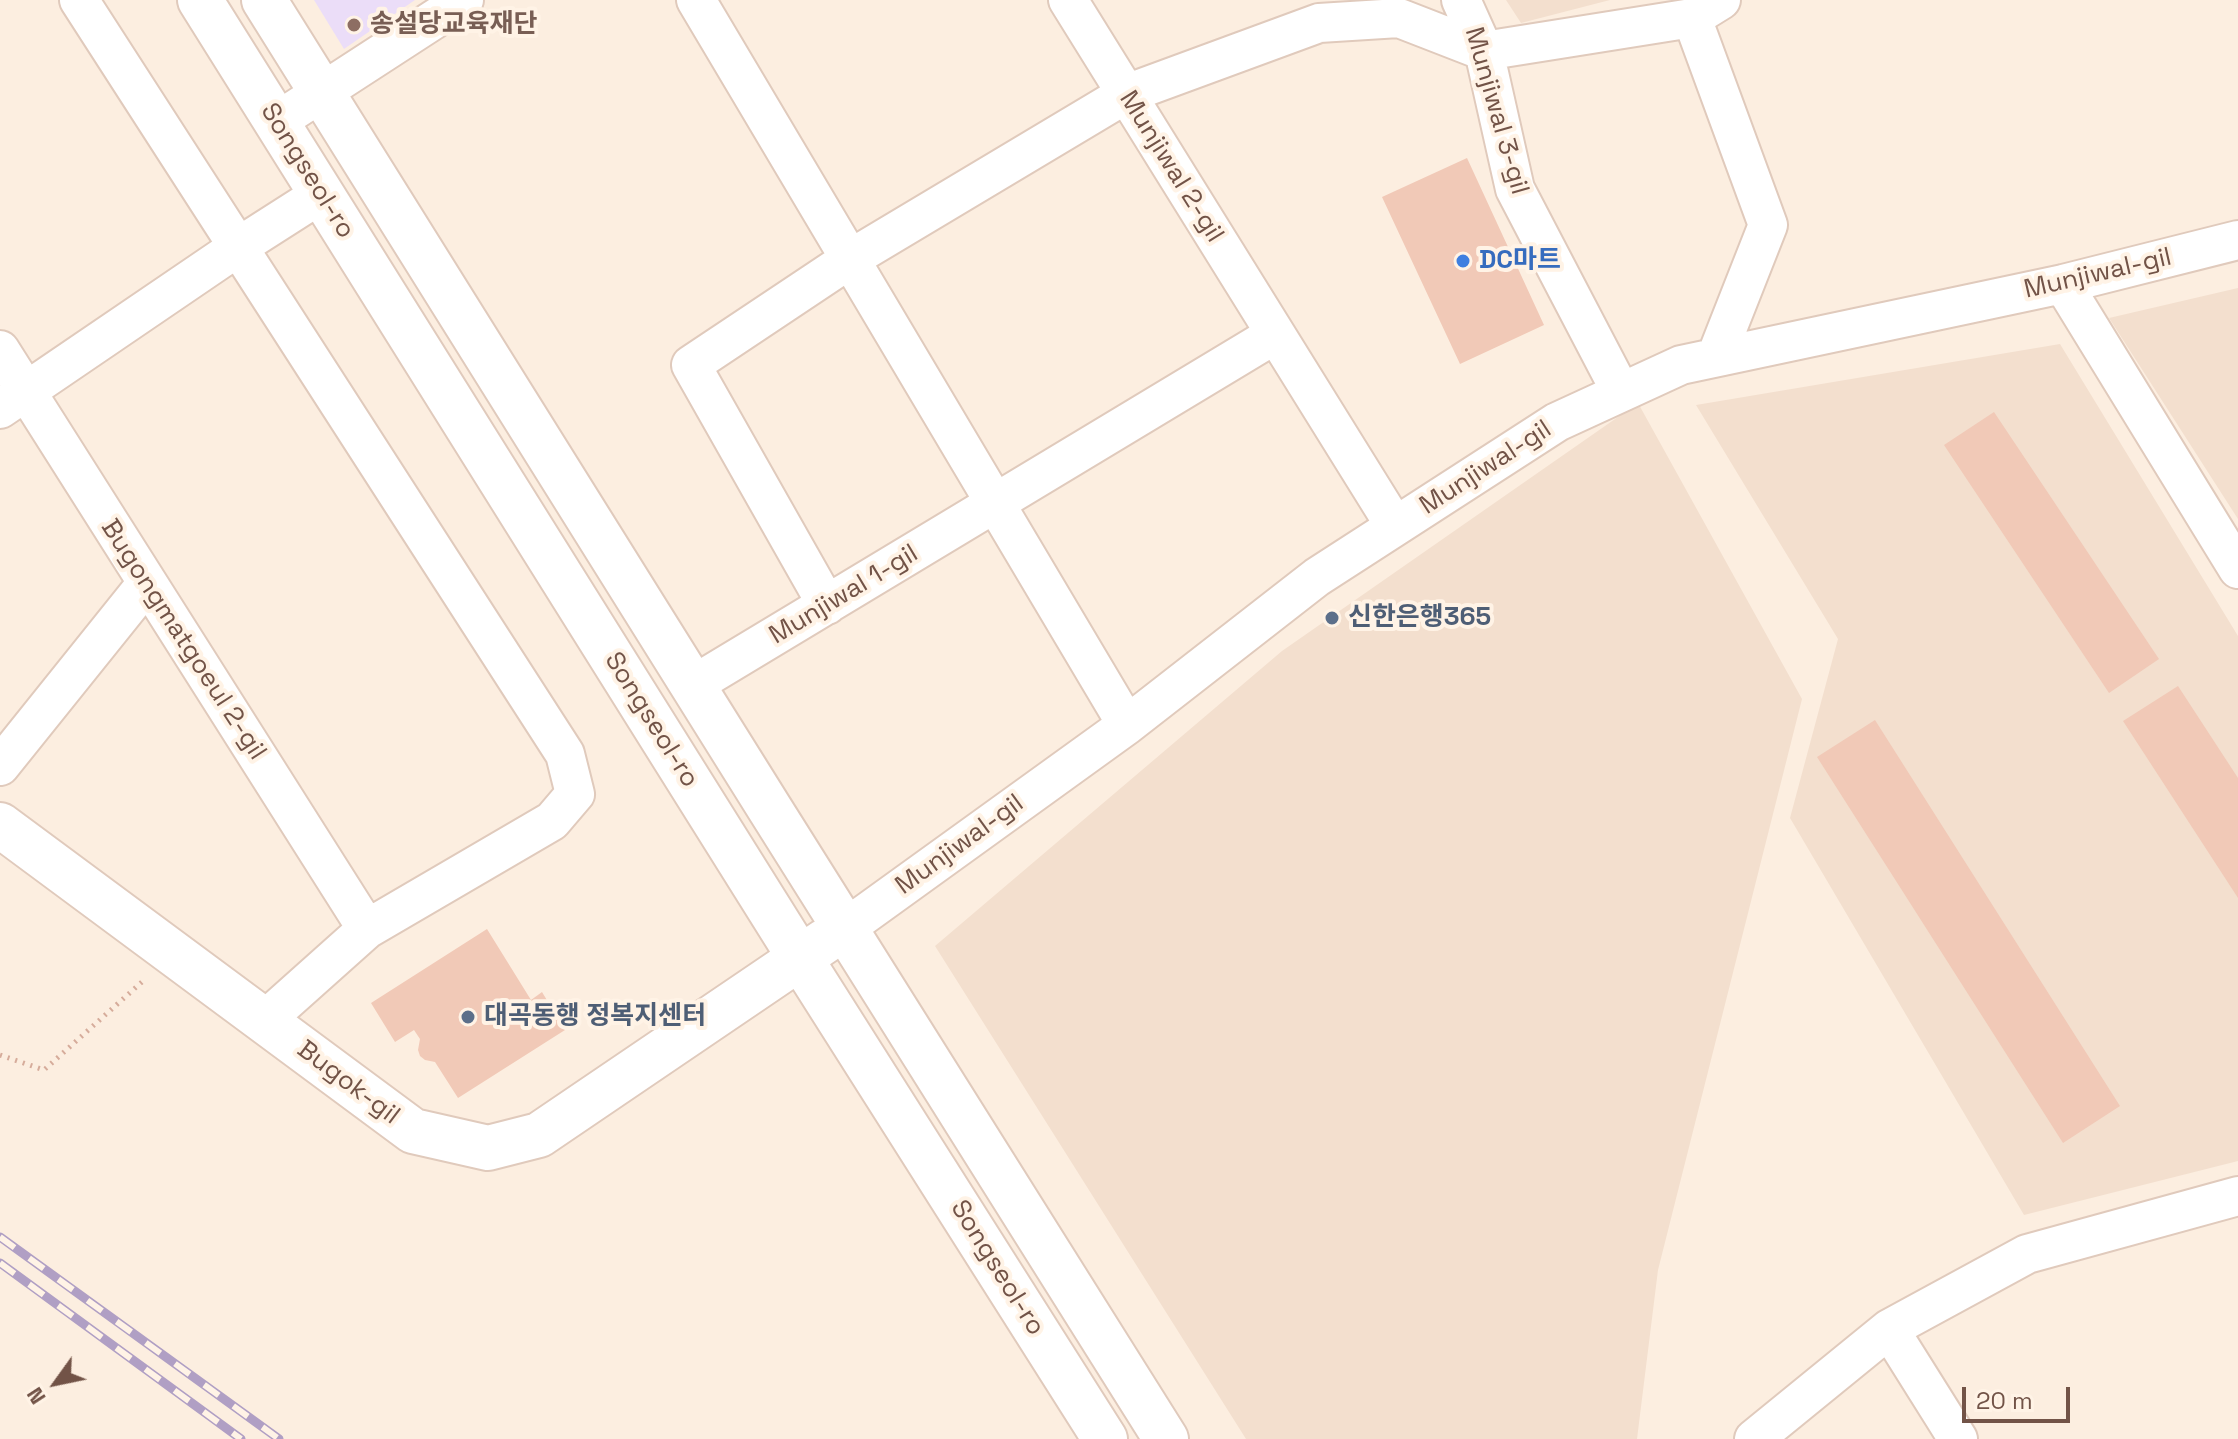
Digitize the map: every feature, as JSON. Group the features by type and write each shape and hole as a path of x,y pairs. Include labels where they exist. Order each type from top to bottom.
{"street":[{"path":"79,0 565,754 575,794 552,821 367,929 264,1021"},
{"name":"Songseol-ro","path":"200,0 1105,1439"},
{"name":"Songseol-ro","path":"264,0 843,930 1166,1439"},
{"path":"276,122 464,0"},
{"path":"696,0 1127,725"},
{"name":"Munjiwal 2-gil","path":"1068,0 1395,526"},
{"name":"Munjiwal 3-gil","path":"1461,0 1484,51 1515,189 1621,392"},
{"path":"827,605 691,365 850,259 1126,94 1319,23 1399,18 1484,51 1706,9 1768,225 1716,357"},
{"path":"13,401 321,194"},
{"name":"Munjiwal-gil","path":"843,930 1127,725 1317,577 1557,422 1681,365 2063,284 2238,240"},
{"path":"2063,284 2238,569"},
{"path":"995,504 1274,335"},
{"name":"Bugongmatgoeul 2-gil","path":"0,350 13,401 147,583 367,929"},
{"name":"Munjiwal 1-gil","path":"693,685 995,504"},
{"path":"0,766 147,583"},
{"name":"Bugok-gil","path":"0,825 413,1131 488,1148 539,1135 843,930"},
{"path":"1754,1439 1889,1329 2027,1254 2238,1196"},
{"path":"1889,1329 1958,1439"}],"path":[{"path":"0,1055 44,1070 173,953"}],"shaded area":[{"name":"송설당교육재단","path":"314,0 415,0 344,49"},
{"path":"1506,0 1610,0 1521,23"},
{"path":"2238,288 2238,519 2109,318"},
{"path":"2060,344 2238,636 2238,1161 2024,1215 1790,818 1838,639 1696,405"},
{"path":"1638,403 1802,699 1658,1270 1637,1439 1246,1439 935,946 1282,651"}],"building":[{"name":"DC마트","path":"1467,158 1544,325 1460,364 1382,197"},
{"path":"1994,412 2159,659 2109,693 1944,445"},
{"path":"2178,686 2238,778 2238,898 2123,721"},
{"path":"1875,720 2120,1106 2063,1143 1817,757"},
{"name":"대곡동행 정복지센터","path":"487,929 531,1000 542,992 565,1030 458,1098 435,1062 420,1056 420,1039 414,1030 395,1042 371,1003"}],"railway":[{"path":"0,1237 279,1439"},
{"path":"0,1263 241,1439"}],"place":[{"name":"송설당교육재단","path":"354,25"},
{"name":"DC마트","path":"1463,261"},
{"name":"신한은행365","path":"1332,618"},
{"name":"대곡동행 정복지센터","path":"468,1017"}]}
